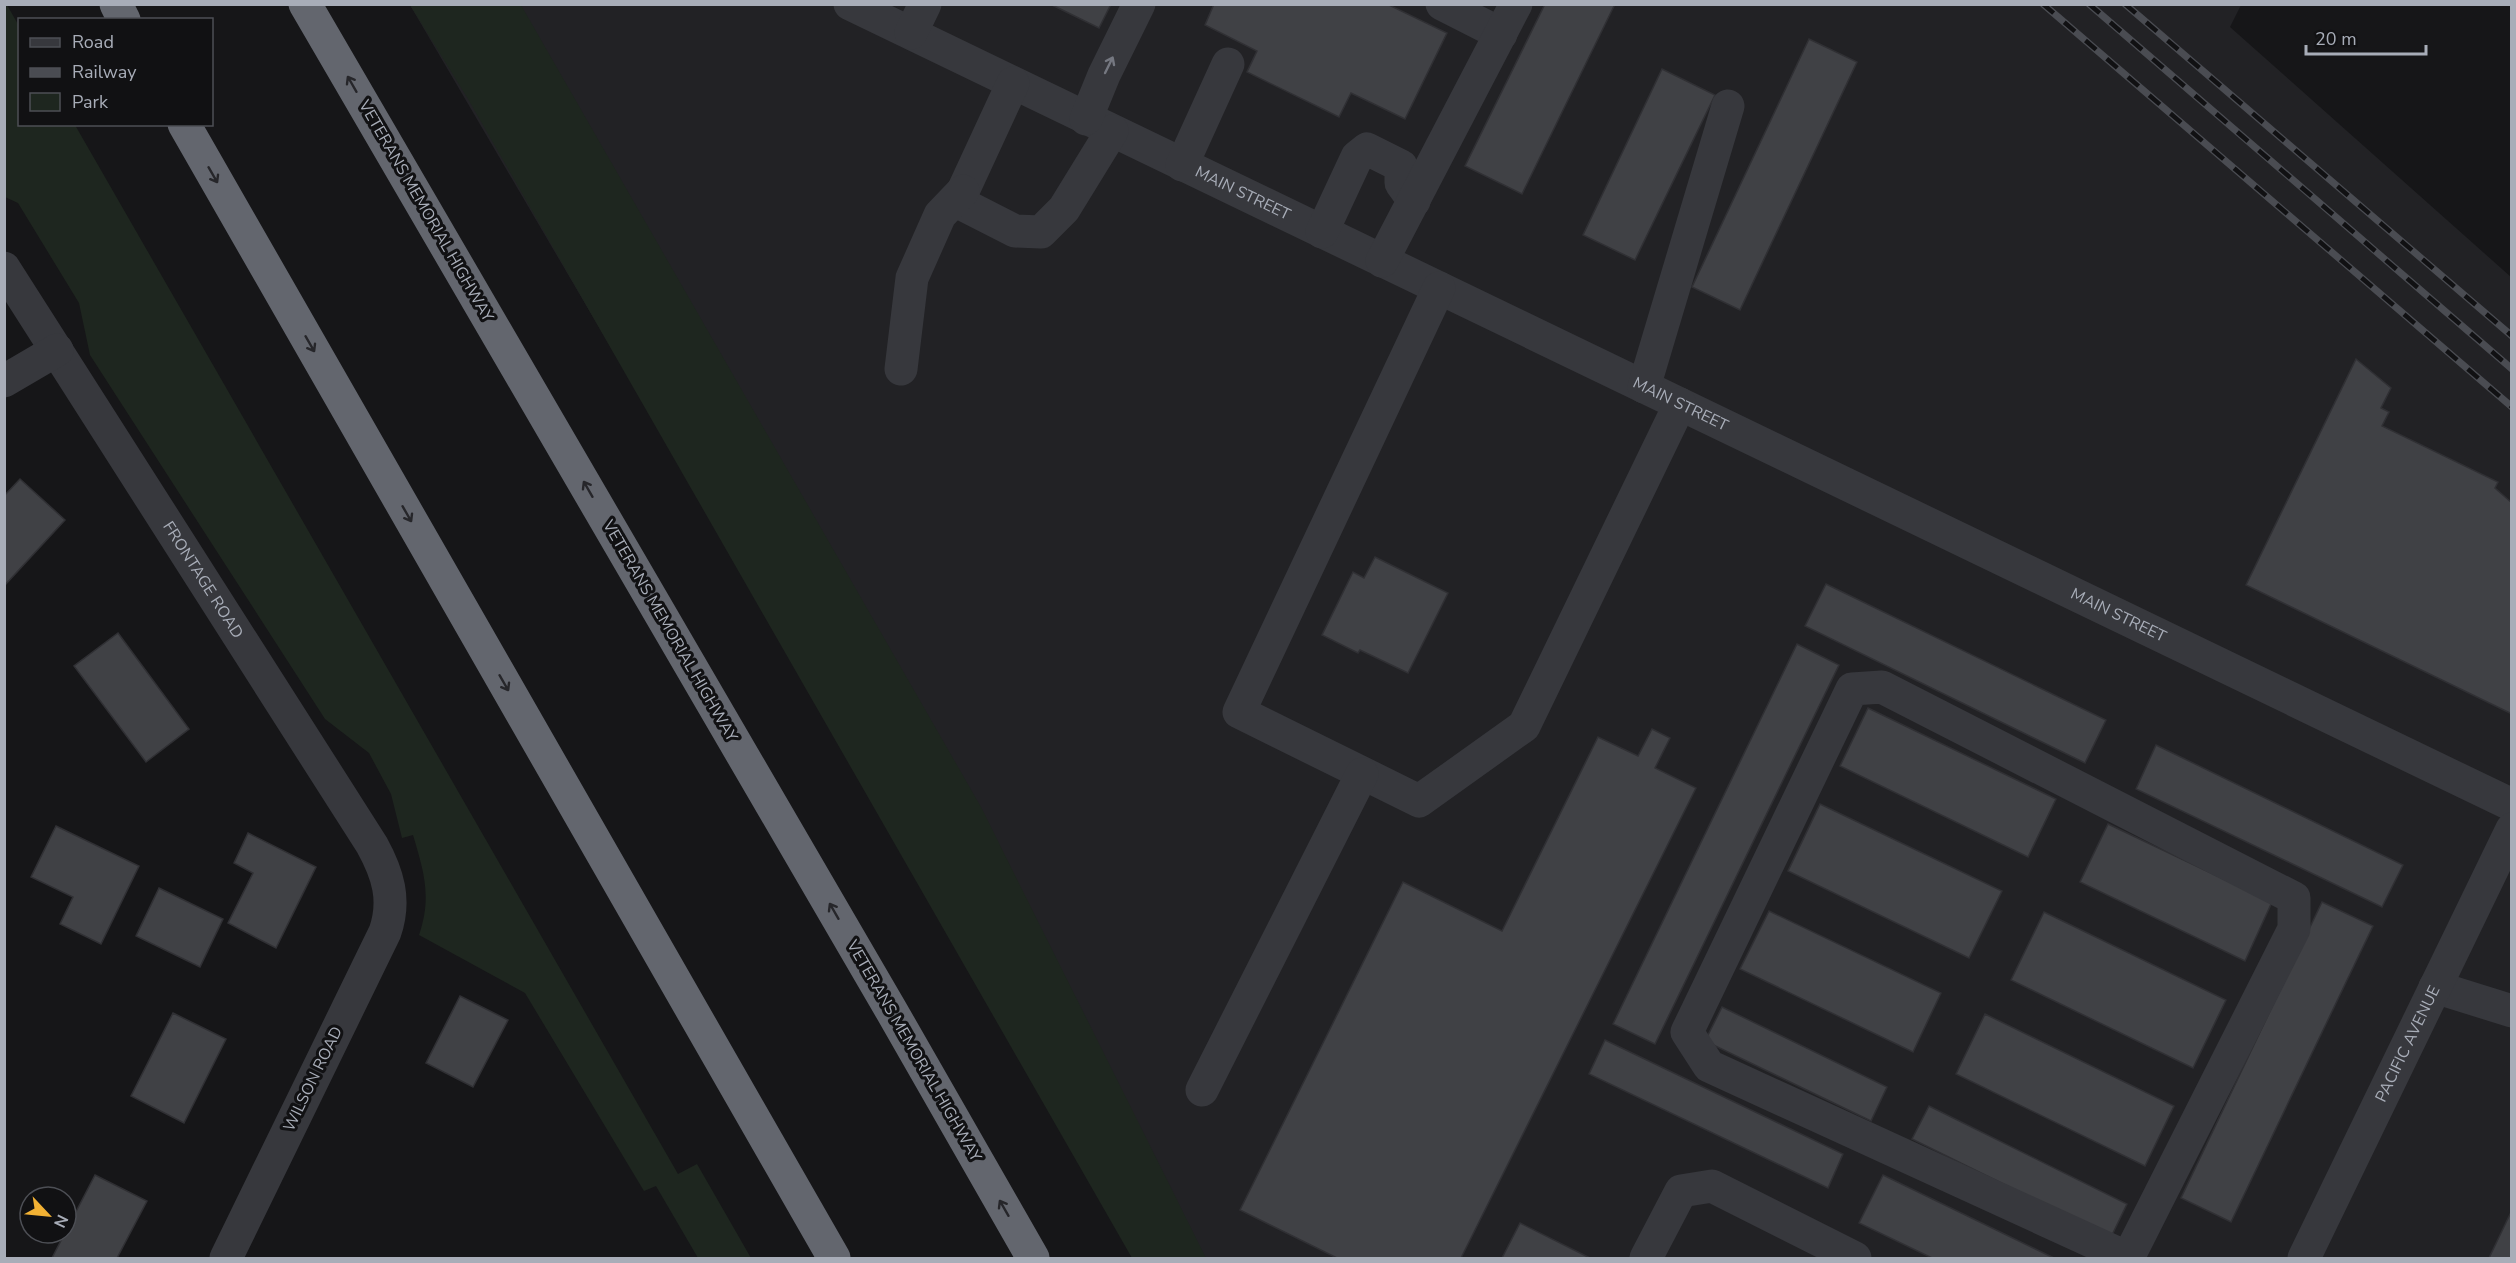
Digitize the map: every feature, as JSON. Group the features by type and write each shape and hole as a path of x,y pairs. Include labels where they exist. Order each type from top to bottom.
{"highway":[{"path":"116,4 123,18"},
{"name":"VETERANS MEMORIAL HIGHWAY","path":"305,4 868,969 1033,1258"},
{"path":"185,126 834,1258"}],"street":[{"name":"MAIN STREET","path":"850,4 2511,805"},
{"path":"910,33 925,4"},
{"path":"963,191 964,205 1015,231 1041,232 1064,209 1099,125 1104,75 1139,4"},
{"path":"1442,4 1501,34"},
{"path":"1382,261 1516,4"},
{"path":"1182,165 1228,64"},
{"path":"901,369 912,278 940,215 963,191 1012,83"},
{"path":"1644,387 1728,106"},
{"path":"1322,232 1357,157 1367,149 1401,166 1401,183 1414,201"},
{"name":"FRONTAGE ROAD","path":"4,268 372,845 388,879 391,897"},
{"path":"1439,288 1239,712 1362,774 1419,801 1524,726 1680,404"},
{"path":"4,381 57,350"},
{"path":"1882,687 2294,898 2294,929 2128,1258 1708,1066 1687,1032 1852,689 1882,687"},
{"path":"1202,1090 1362,774"},
{"name":"PACIFIC AVENUE","path":"2304,1258 2511,829"},
{"name":"WILSON ROAD","path":"226,1258 385,932 391,908 391,897"},
{"path":"2435,987 2511,1011"},
{"path":"1646,1258 1681,1191 1712,1186 1855,1258"}],"shaded area":[{"path":"410,5 2241,5 2230,27 2511,277 2511,1258 1145,1258"}],"green space":[{"path":"4,5 7,5 18,24 18,126 76,126 678,1174 697,1164 751,1258 698,1258 656,1186 644,1191 525,993 419,935 426,896 413,835 402,838 391,794 369,753 325,719 90,355 79,303 18,203 5,197"},
{"path":"410,5 521,5 981,807 1206,1258 1132,1258 468,99"}],"building":[{"path":"1050,4 1111,4 1099,28"},
{"path":"1214,4 1387,4 1447,33 1405,119 1351,93 1339,117 1247,72 1257,51 1205,25"},
{"path":"1545,4 1615,4 1522,194 1465,166"},
{"path":"1809,39 1857,62 1740,310 1692,287"},
{"path":"1662,69 1715,95 1635,260 1583,235"},
{"path":"2356,359 2391,388 2381,408 2389,412 2382,426 2498,482 2495,488 2512,503 2512,714 2246,585"},
{"path":"20,479 65,520 4,586 4,496"},
{"path":"1375,557 1448,593 1408,673 1360,650 1358,653 1322,635 1353,572 1364,578"},
{"path":"1826,584 2106,720 2085,763 1805,626"},
{"path":"118,633 189,729 146,762 74,666"},
{"path":"1797,644 1839,665 1655,1044 1613,1024"},
{"path":"1868,708 2056,799 2028,857 1840,766"},
{"path":"1652,729 1670,738 1655,768 1696,788 1461,1258 1337,1258 1240,1210 1403,882 1502,931 1598,737 1638,756"},
{"path":"2156,745 2403,865 2382,907 2136,789"},
{"path":"1820,804 2002,891 1969,958 1788,871"},
{"path":"2108,824 2272,902 2245,961 2080,882"},
{"path":"56,826 139,866 101,944 60,924 73,897 31,877"},
{"path":"248,833 316,867 276,948 228,923 253,873 234,863"},
{"path":"159,888 223,919 200,967 136,936"},
{"path":"2322,902 2373,926 2231,1222 2181,1198"},
{"path":"1769,911 1941,993 1913,1052 1740,969"},
{"path":"2044,912 2226,1000 2193,1068 2011,980"},
{"path":"460,996 508,1020 473,1087 426,1063"},
{"path":"1722,1007 1887,1087 1871,1121 1705,1041"},
{"path":"173,1013 226,1039 184,1123 131,1096"},
{"path":"1985,1014 2174,1106 2145,1166 1956,1074"},
{"path":"1605,1040 1843,1154 1828,1188 1589,1074"},
{"path":"1929,1106 2127,1204 2111,1237 1912,1139"},
{"path":"95,1175 147,1201 117,1258 52,1258 59,1245 78,1245 78,1208"},
{"path":"1883,1175 2054,1258 1932,1258 1859,1223"},
{"path":"2512,1210 2512,1258 2489,1258"},
{"path":"1520,1223 1590,1258 1502,1258"}],"railway":[{"path":"2043,4 2512,407"},
{"path":"2089,4 2512,369"},
{"path":"2125,4 2512,336"}]}
